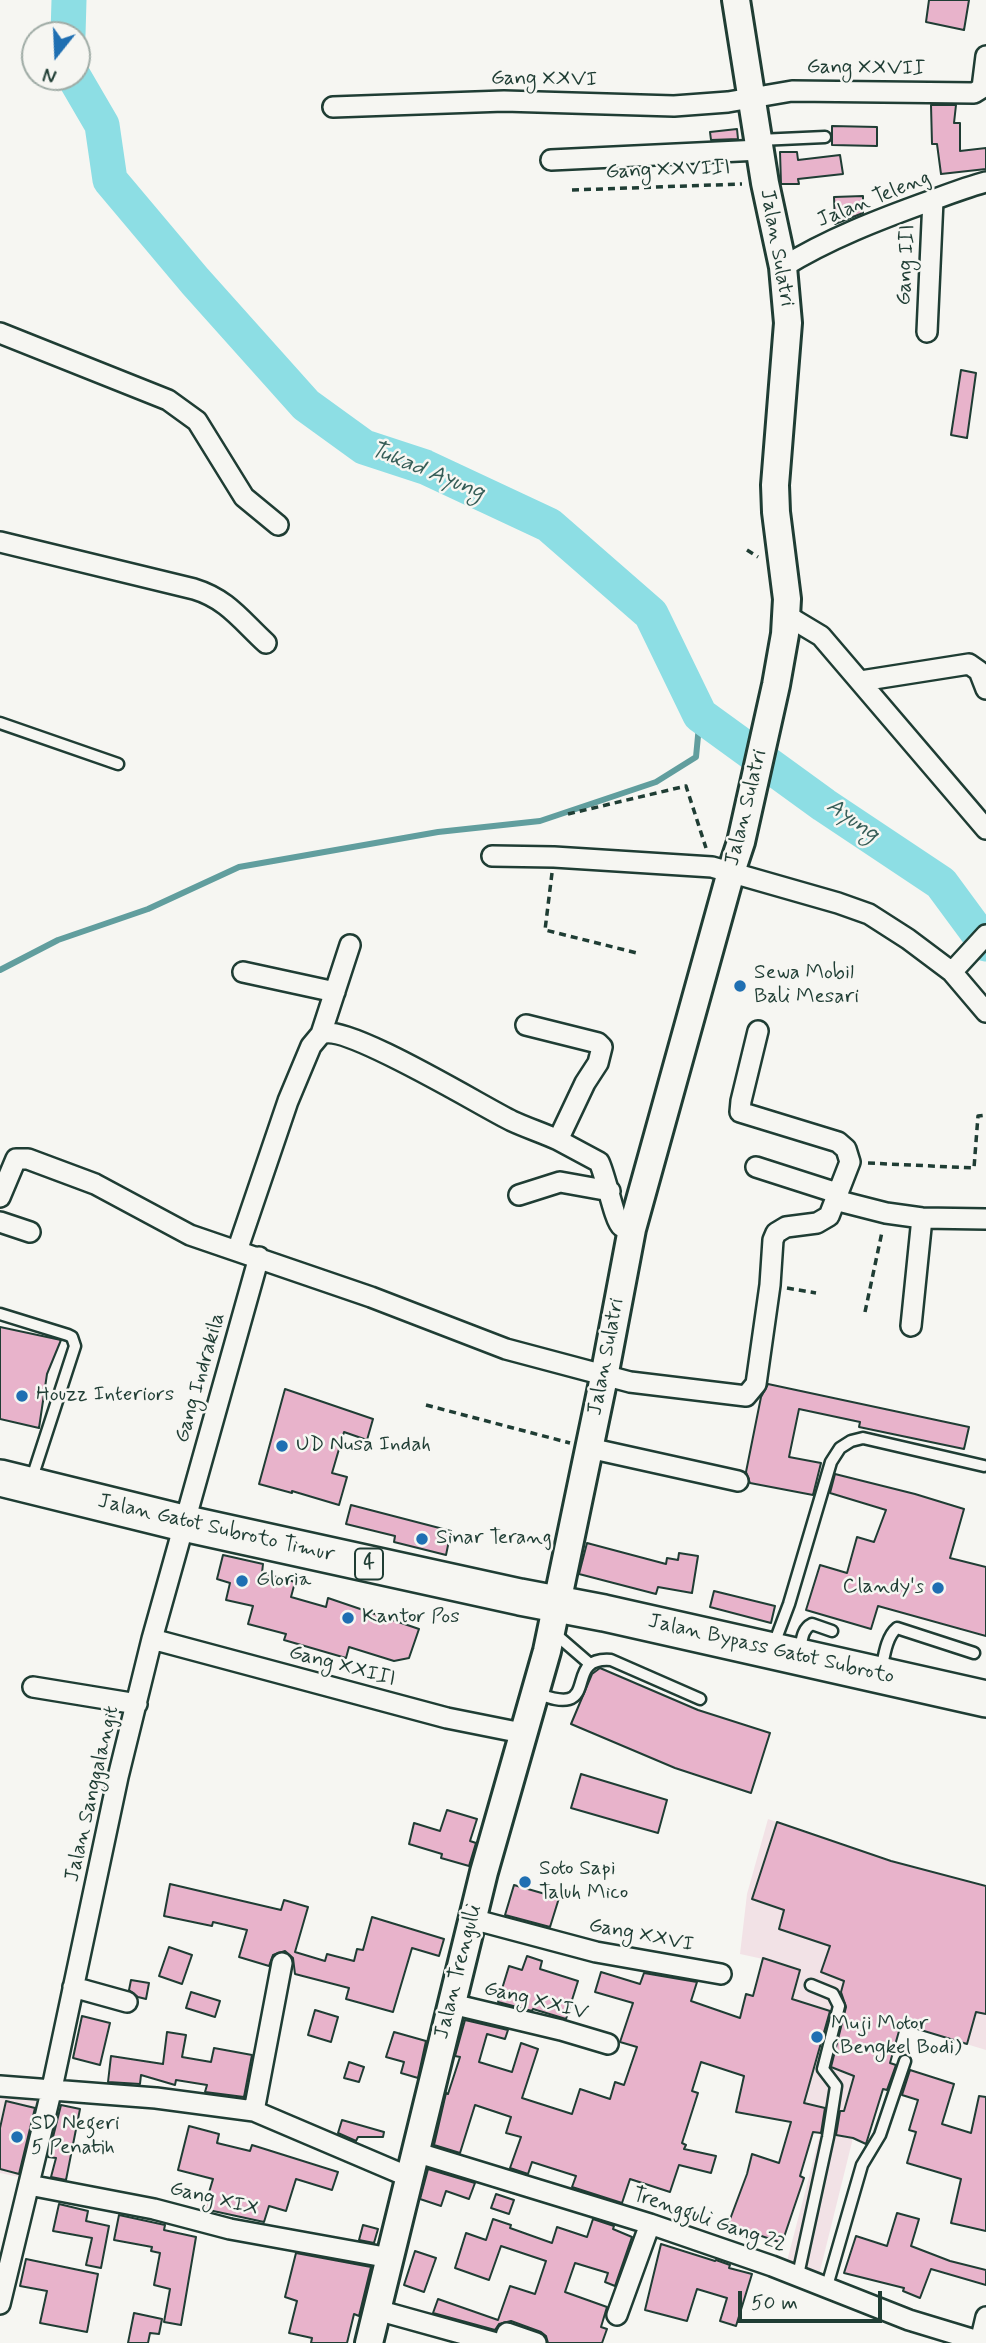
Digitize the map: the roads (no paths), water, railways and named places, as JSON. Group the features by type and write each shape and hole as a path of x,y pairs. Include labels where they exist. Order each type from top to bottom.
{"highway":[{"name":"Jalan Gatot Subroto Timur","path":"15,1482 185,1517 554,1616"},
{"name":"Jalan Bypass Gatot Subroto","path":"554,1616 785,1654 986,1699"}],"main road":[{"name":"Jalan Sulatri","path":"554,1616 632,1229 721,869 741,842 784,647 786,585 775,485 788,338 783,267 765,183 736,0"},
{"name":"Jalan Trengulli","path":"369,2343 472,1919 554,1616"}],"street":[{"name":"Gang XXVII","path":"753,96 792,91 979,91 982,88 986,56"},
{"name":"Gang XXVI","path":"333,107 504,101 674,106 728,102 753,96"},
{"path":"551,160 759,145"},
{"name":"Jalan Teleng","path":"783,267 859,229 986,183"},
{"name":"Gang III","path":"927,332 933,200"},
{"path":"0,333 168,400 197,421 244,497 278,525"},
{"path":"0,542 218,597 265,643"},
{"path":"786,615 821,636 986,829"},
{"path":"861,681 969,664 979,671 986,689"},
{"path":"492,856 554,857 721,869 838,903 869,914 908,939 952,972 986,1012"},
{"path":"952,972 981,941"},
{"path":"237,1251 288,1101 311,1046 321,1034 350,944"},
{"path":"243,972 335,992"},
{"path":"526,1024 598,1043 603,1049 558,1140"},
{"path":"0,1197 7,1160 23,1158 95,1184 190,1235 371,1297 506,1349 604,1377 658,1387 746,1396 756,1384 776,1233 786,1227 822,1221 829,1216 850,1162 846,1149 838,1142 740,1112 758,1031"},
{"path":"321,1034 334,1033 431,1075 511,1121 558,1140 599,1162 617,1221 620,1226 632,1229"},
{"path":"757,1167 886,1213 922,1218 986,1219"},
{"path":"519,1195 560,1182 610,1191"},
{"path":"911,1326 922,1218"},
{"path":"0,1222 30,1232"},
{"name":"Gang Indrakila","path":"185,1517 259,1257"},
{"path":"589,1448 737,1481"},
{"name":"Jalan Sanggalangit","path":"0,2304 52,2088 118,1777 185,1517"},
{"name":"Gang XXIII","path":"152,1639 447,1718 522,1733"},
{"path":"33,1687 137,1704"},
{"name":"Gang XXVI","path":"472,1919 596,1952 721,1975"},
{"path":"254,2111 282,1963"},
{"path":"73,1987 127,2002"},
{"name":"Gang XXIV","path":"452,2004 608,2044"},
{"path":"0,2086 203,2102 254,2111 412,2165"},
{"name":"Trengguli Gang 22","path":"412,2165 650,2224 798,2275 909,2320 983,2342"},
{"name":"Gang XIX","path":"29,2185 154,2209 230,2229 390,2258"},
{"path":"617,2315 650,2224"},
{"path":"377,2310 496,2343"},
{"path":"983,2342 986,2317"},
{"path":"504,2343 507,2333 536,2343"}],"lane":[{"path":"759,145 825,137"},
{"path":"0,723 118,764"},
{"path":"0,1314 68,1335 75,1346 15,1482"},
{"path":"785,1654 789,1604 825,1477 840,1448 863,1438 984,1466"},
{"path":"554,1616 590,1664"},
{"path":"785,1654 812,1624 832,1631"},
{"path":"880,1675 889,1639 892,1631 897,1628 974,1653"},
{"path":"534,1693 568,1700 575,1695 590,1664 598,1659 611,1660 700,1699"},
{"path":"798,2275 836,2086 823,2069 839,2006 833,1994 811,1985"},
{"path":"827,2286 862,2165 880,2135 905,2061"}],"waterway":[{"name":"Tukad Ayung","path":"68,21 69,0"},
{"name":"Tukad Ayung","path":"82,91 102,125 110,180 195,281 306,405 364,447 425,467 549,525 651,614 700,715 824,805 941,883 986,944"},
{"path":"0,970 58,940 148,909 239,867 438,832 540,821 656,782 696,757 700,715"}],"place":[{"name":"Sewa Mobil Bali Mesari","path":"740,986"},
{"name":"Houzz Interiors","path":"22,1396"},
{"name":"UD Nusa Indah","path":"282,1446"},
{"name":"Sinar Terang","path":"422,1539"},
{"name":"Gloria","path":"242,1581"},
{"name":"Clandy's","path":"938,1588"},
{"name":"Kantor Pos","path":"348,1618"},
{"name":"Soto Sapi Taluh Mico","path":"525,1882"},
{"name":"Muji Motor (Bengkel Bodi)","path":"817,2037"},
{"name":"SD Negeri 5 Penatih","path":"17,2137"}],"water label":[{"name":"Ayung","path":"852,821"}]}
